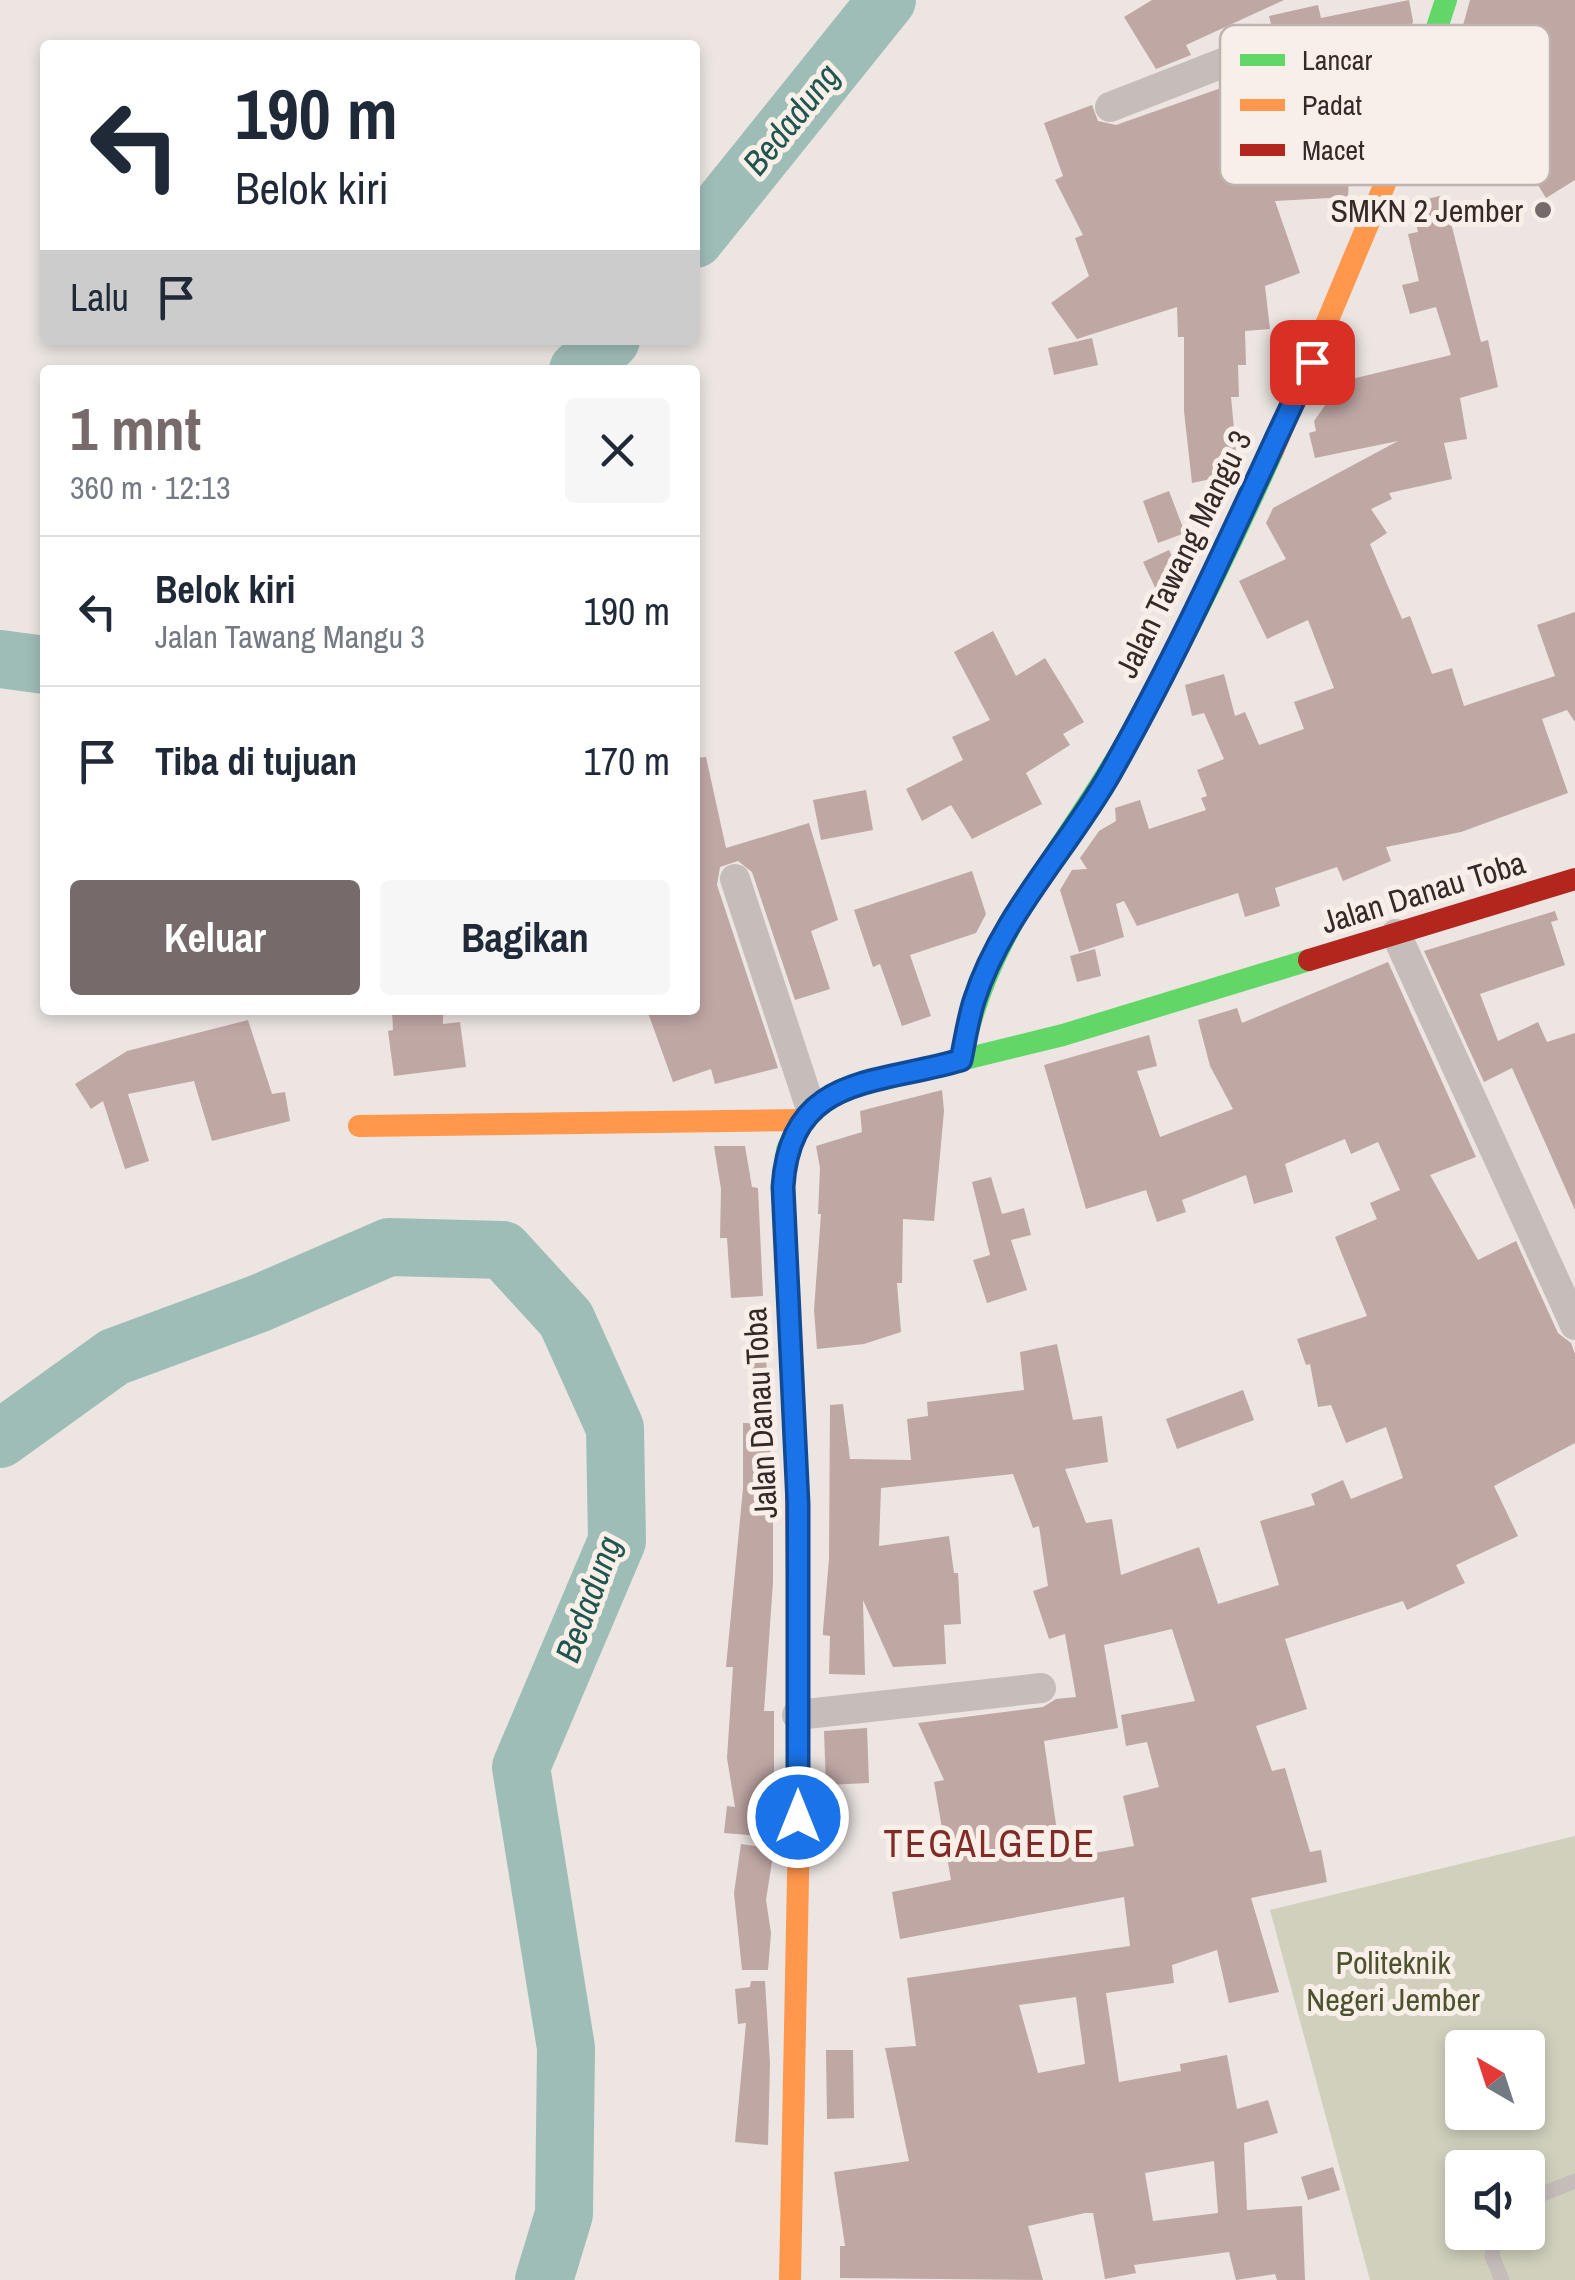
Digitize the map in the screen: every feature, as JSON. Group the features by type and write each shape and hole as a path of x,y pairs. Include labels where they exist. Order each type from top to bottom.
{"main road":[{"name":"Jalan Tawang Mangu 3","path":"1439,25 1446,0"},
{"name":"Jalan Tawang Mangu 3","path":"961,1060 974,1000 990,964 1032,891 1110,775 1186,630 1319,346 1381,185"},
{"name":"Jalan Danau Toba","path":"790,2280 799,1885 798,1504 783,1187 787,1150 806,1114 862,1082 1064,1035 1575,879"},
{"path":"359,1126 806,1114"}],"street":[{"path":"1110,107 1220,63"},
{"path":"736,879 806,1114"},
{"path":"1396,934 1575,1325"},
{"path":"797,1715 1042,1688"}],"lane":[{"path":"1545,2193 1575,2181"},
{"path":"1492,2250 1502,2280"}],"green space":[{"name":"Politeknik Negeri Jember","path":"1575,1836 1575,2280 1370,2280 1270,1910"}],"building":[{"path":"1152,0 1284,0 1230,25 1220,25 1220,29 1186,45 1191,55 1156,69 1124,17"},
{"path":"1409,0 1413,21 1412,25 1271,25 1269,16 1318,5 1321,18"},
{"path":"1470,0 1575,0 1575,180 1546,198 1538,185 1550,185 1550,25 1463,25"},
{"path":"1220,88 1220,185 1349,185 1348,197 1275,201 1300,273 1265,286 1270,329 1245,331 1246,365 1238,365 1239,397 1231,397 1236,450 1225,452 1230,475 1192,483 1184,411 1184,337 1178,337 1177,307 1077,339 1051,303 1089,276 1075,238 1083,235 1055,180 1063,176 1044,123 1092,105 1098,121 1116,125"},
{"path":"1444,195 1481,342 1488,340 1498,387 1460,398 1467,439 1444,443 1452,479 1389,493 1392,499 1371,509 1387,533 1370,544 1402,619 1410,616 1432,674 1452,668 1464,706 1555,676 1537,625 1575,612 1575,722 1567,710 1542,719 1568,793 1461,832 1386,847 1391,861 1343,881 1337,867 1275,888 1280,906 1245,917 1238,893 1137,926 1124,901 1116,904 1124,937 1079,952 1060,890 1072,870 1087,869 1080,858 1099,831 1116,821 1115,808 1140,800 1149,829 1206,810 1201,798 1207,796 1197,770 1224,759 1204,713 1192,716 1185,685 1224,674 1235,716 1245,712 1259,745 1304,729 1294,702 1334,688 1308,620 1267,639 1239,581 1286,559 1266,523 1273,508 1398,441 1315,458 1309,433 1316,431 1314,421 1326,404 1331,384 1451,355 1436,307 1410,314 1402,285 1419,281 1408,234 1418,232 1411,203"},
{"path":"1092,338 1098,365 1054,375 1048,348"},
{"path":"1169,491 1185,533 1158,543 1143,501"},
{"path":"1169,550 1183,580 1178,590 1160,598 1143,562"},
{"path":"993,631 1016,676 1045,658 1084,722 1063,734 1070,745 1026,773 1042,804 972,839 951,805 922,821 906,789 963,760 952,737 990,720 954,652"},
{"path":"706,757 726,848 809,823 838,920 811,931 830,989 795,1000 752,872 738,861 720,867 717,885 778,1068 715,1084 711,1069 673,1082 649,1015 700,1015 700,758"},
{"path":"866,790 873,830 821,840 813,800"},
{"path":"972,871 986,914 976,933 910,955 931,1016 902,1026 880,964 873,967 854,910"},
{"path":"1555,911 1558,920 1551,922 1565,965 1480,994 1498,1041 1538,1022 1547,1042 1575,1033 1575,1210 1512,1068 1484,1082 1424,951"},
{"path":"1095,949 1101,976 1077,982 1070,956"},
{"path":"1388,962 1476,1157 1430,1175 1478,1260 1516,1241 1558,1333 1571,1343 1575,1354 1575,1443 1494,1486 1518,1536 1456,1565 1465,1583 1407,1610 1403,1601 1285,1639 1307,1709 1256,1726 1272,1771 1285,1768 1310,1852 1321,1850 1327,1882 1251,1898 1279,1992 1229,2003 1217,1950 1172,1965 1174,1983 1106,1993 1119,2082 1181,2071 1180,2064 1227,2055 1237,2109 1268,2100 1278,2133 1244,2143 1247,2210 1302,2206 1305,2280 1277,2280 1275,2274 1236,2280 1229,2252 1134,2265 1136,2273 1105,2279 1093,2213 1028,2226 1043,2280 840,2278 840,2246 845,2246 834,2172 909,2161 885,2048 916,2046 907,1978 1130,1946 1124,1897 900,1939 892,1892 951,1880 934,1782 944,1780 918,1723 1043,1707 1056,1699 1076,1697 1065,1634 1049,1639 1033,1591 1048,1586 1039,1526 1033,1528 1013,1474 881,1488 879,1546 949,1536 954,1573 958,1573 961,1624 944,1625 946,1664 893,1667 863,1600 865,1675 829,1674 830,1636 823,1635 823,1630 829,1559 830,1405 843,1404 850,1459 911,1460 907,1419 928,1416 927,1402 1024,1390 1020,1352 1057,1344 1073,1420 1102,1416 1108,1462 1065,1469 1086,1523 1112,1519 1121,1575 1199,1547 1218,1604 1279,1585 1260,1521 1315,1505 1311,1494 1343,1480 1351,1499 1403,1478 1386,1427 1346,1443 1331,1405 1318,1407 1310,1364 1306,1365 1297,1339 1367,1316 1335,1237 1377,1219 1370,1203 1400,1190 1378,1142 1351,1154 1345,1139 1285,1164 1293,1192 1254,1204 1246,1175 1182,1200 1186,1212 1157,1222 1146,1190 1086,1209 1044,1065 1149,1035 1157,1066 1137,1071 1160,1137 1233,1109 1210,1066 1198,1020 1237,1008 1242,1023","holes":["1172,1629 1195,1701 1121,1715 1126,1746 1147,1742 1159,1787 1123,1796 1134,1846 1061,1859 1044,1741 1118,1728 1104,1645","1076,1997 1085,2064 1038,2073 1019,2005","1214,2161 1218,2213 1153,2221 1145,2173"]},
{"path":"392,1015 443,1015 443,1024 460,1022 466,1067 394,1076 388,1031 393,1030"},
{"path":"248,1020 272,1094 285,1092 290,1121 212,1141 194,1081 128,1094 149,1161 125,1169 103,1101 91,1109 75,1084 127,1051"},
{"path":"942,1090 944,1111 934,1221 903,1219 902,1283 897,1283 901,1332 864,1344 817,1349 814,1310 821,1214 816,1146 862,1132 860,1111"},
{"path":"714,1146 745,1146 752,1187 758,1188 763,1296 731,1298 727,1238 720,1238 721,1189"},
{"path":"991,1177 1002,1214 1024,1208 1031,1235 1011,1240 1027,1290 987,1303 973,1260 990,1255 972,1182"},
{"path":"766,1354 768,1407 754,1408 749,1356"},
{"path":"1243,1390 1254,1420 1177,1449 1166,1419"},
{"path":"743,1423 769,1424 773,1505 773,1582 764,1711 774,1711 774,1797 764,1798 760,1836 724,1833 727,1806 735,1807 727,1758 733,1667 726,1667 743,1488"},
{"path":"867,1728 869,1783 826,1785 824,1731"},
{"path":"741,1844 774,1849 766,1900 771,1933 768,1970 742,1970 734,1893"},
{"path":"751,1981 765,1981 770,2063 768,2145 735,2142 746,2023 738,2024 735,1989 750,1987"},
{"path":"826,2050 853,2050 854,2118 827,2119"},
{"path":"1333,2167 1340,2190 1308,2200 1301,2177"}],"waterway":[{"name":"Bedadung","path":"700,233 887,0"},
{"name":"Bedadung","path":"584,365 606,345"},
{"name":"Bedadung","path":"0,659 40,664"},
{"name":"Bedadung","path":"0,1439 114,1357 260,1303 389,1247 503,1250 566,1319 615,1428 617,1541 521,1767 566,2048 564,2214 544,2280"}],"traffic: fast":[{"path":"1438,25 1446,0"},
{"path":"961,1060 973,1014 1006,935 1162,678 1273,451"},
{"path":"796,1455 783,1187 787,1150 801,1120 843,1089 1063,1035 1309,960"}],"traffic: slow":[{"path":"1273,451 1384,185"},
{"path":"359,1126 801,1120"},
{"path":"790,2280 799,1827"}],"traffic: jam":[{"path":"1309,960 1575,879"},
{"path":"796,1455 799,1827"}],"place":[{"name":"SMKN 2 Jember","path":"1543,210"}],"district":[{"name":"TEGALGEDE","path":"990,1843"}],"route":[{"path":"798,1817 798,1504 783,1187 787,1150 801,1120 811,1109 843,1089 961,1060 974,1000 990,964 1024,904 1110,775 1186,630 1312,362"}]}
